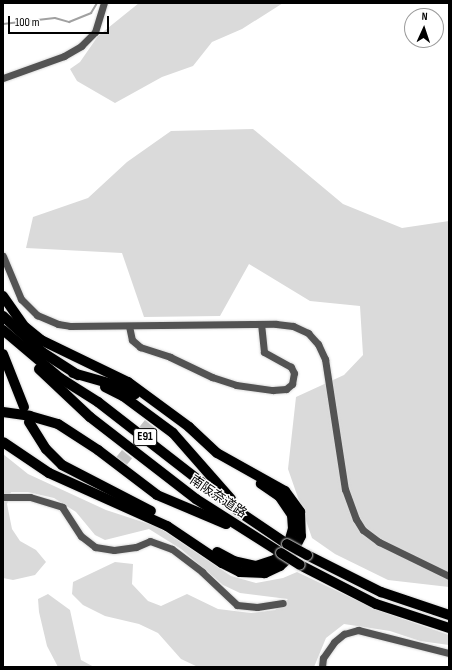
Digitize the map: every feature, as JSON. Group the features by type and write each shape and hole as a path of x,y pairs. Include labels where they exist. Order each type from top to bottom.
{"highway":[{"path":"3,296 25,327 41,340 128,382 189,427 217,453 285,491 300,512 301,536 291,556 280,566 265,573 240,572 222,563 167,526 49,473 3,442"},
{"path":"3,316 42,352 73,373 123,396 173,433 255,524"},
{"name":"南阪奈道路","path":"3,330 60,378 98,402 255,524 286,544 381,592 449,615"},
{"name":"南阪奈道路","path":"3,338 90,416 196,499 281,554 376,604 449,628"},
{"path":"3,354 24,407"},
{"path":"29,422 46,449 72,472 168,520 226,557 242,564 256,566 275,560 284,551 291,540 294,522 289,508 279,496 214,458 185,431 130,391 73,373"},
{"name":"E91","path":"3,412 30,416 58,424 98,450 158,495 250,534"}],"street":[{"path":"3,78 64,56 81,46 97,28 104,3"},
{"path":"3,256 21,299 37,315 47,321 70,326 261,324 294,326 308,334 323,352 328,368 345,489 350,506 363,530 379,542 449,576"},
{"path":"129,326 132,340 140,347 170,357 212,377 243,386 273,390 286,388 292,384 294,373 291,367 264,352 261,324"},
{"path":"3,496 30,497 62,507 81,536 95,547 114,550 136,547 150,541 172,549 202,572 237,605 257,607 283,603"},
{"path":"322,667 323,658 334,642 344,634 358,630 449,653"}],"shaded area":[{"path":"139,3 283,3 242,29 212,42 193,66 162,77 115,103 77,81 70,69 80,62 98,36"},
{"path":"253,129 343,204 402,228 449,221 449,587 388,580 335,554 312,538 288,469 296,397 344,375 363,355 360,306 310,301 249,264 220,316 144,317 122,253 26,248 33,217 88,198 127,162 171,131"},
{"path":"3,454 28,474 106,510 158,527 231,576 256,583 283,578 297,572 377,610 449,635 449,645 420,641 390,631 344,624 326,638 314,667 198,667 181,659 158,633 139,624 105,616 83,605 72,594 73,582 115,562 133,564 132,584 148,601 161,606 187,594 218,609 251,613 275,610 288,599 240,593 223,585 181,549 149,529 105,540 95,535 76,512 54,498 28,492 11,492 7,504 12,529 20,541 36,550 46,562 35,575 13,580 3,578"},
{"path":"48,594 70,610 81,660 94,667 58,667 47,646 39,612 38,599"}],"building":[{"path":"145,420 155,428 149,435 139,427"},
{"path":"122,450 132,458 126,465 116,457"}],"waterway":[{"path":"3,24 55,18 69,22 91,13 97,3"}]}
